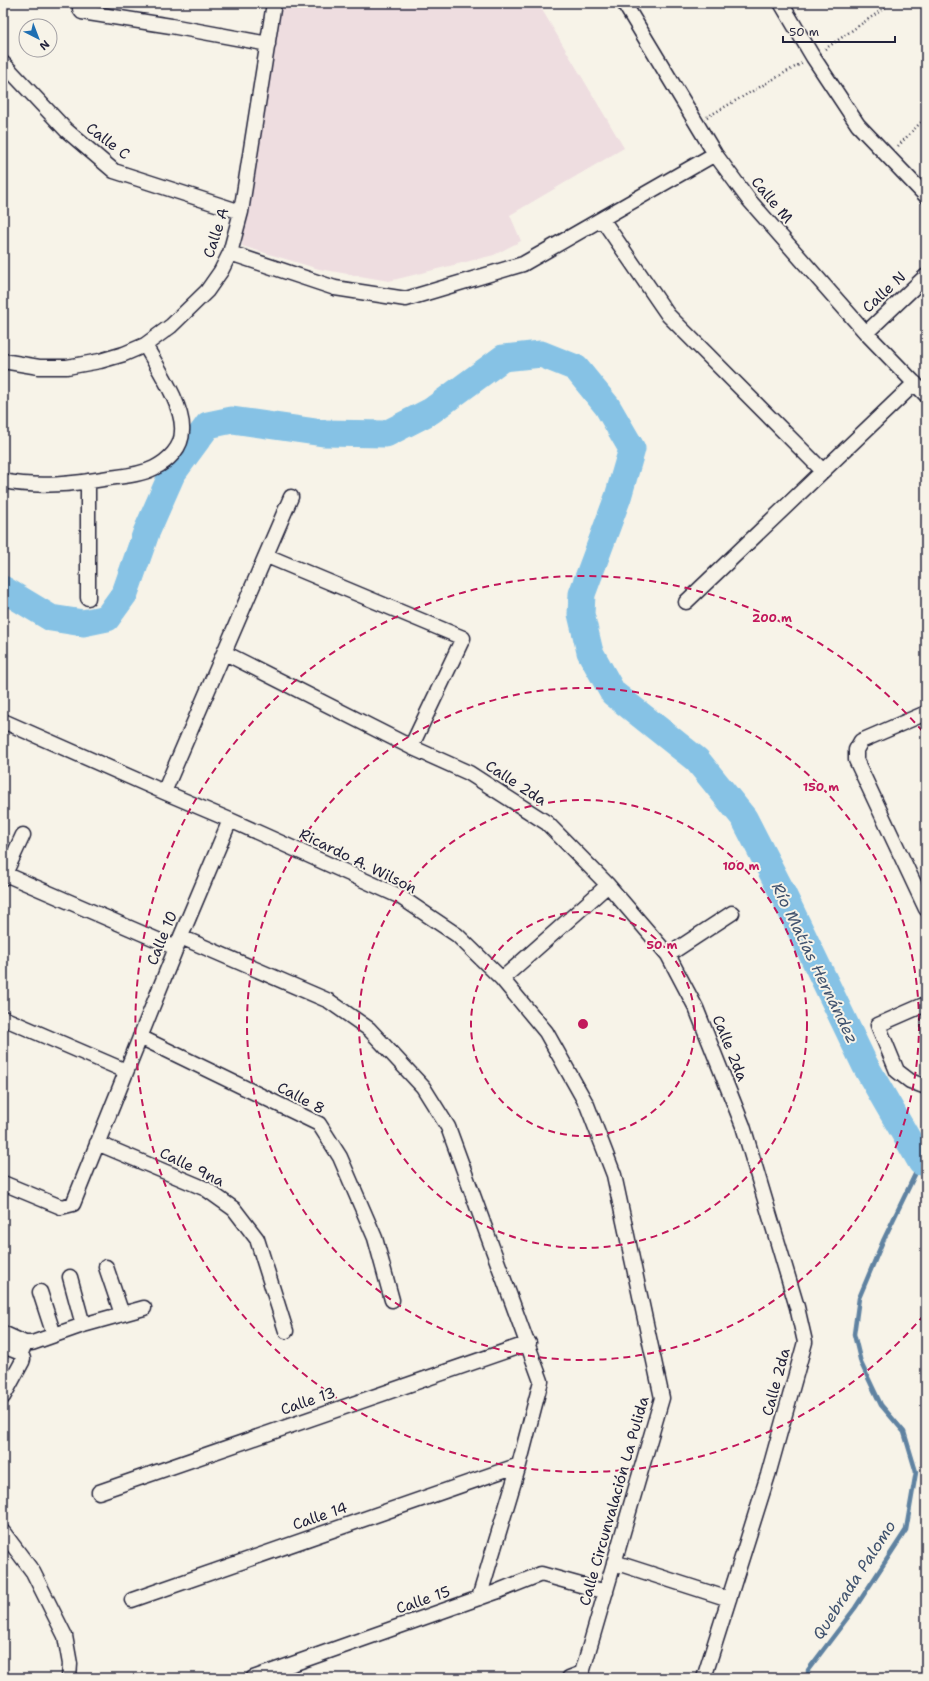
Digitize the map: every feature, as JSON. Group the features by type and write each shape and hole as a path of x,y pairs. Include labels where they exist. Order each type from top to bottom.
{"street":[{"path":"81,3 80,9 82,12 171,26 268,44"},
{"name":"Calle A","path":"3,362 39,367 67,367 100,361 124,354 145,345 171,326 207,291 221,271 230,253 241,212 274,3"},
{"name":"Calle M","path":"624,3 715,154 749,200 866,333 926,395"},
{"path":"781,3 813,57 858,125 926,196"},
{"name":"Calle C","path":"3,63 66,130 114,171 241,212"},
{"path":"230,253 335,288 406,299 523,264 715,154"},
{"path":"602,219 668,314 823,471"},
{"name":"Calle N","path":"866,333 926,276"},
{"path":"3,481 46,485 88,482 136,474 154,468 170,458 182,438 182,422 173,396 145,345"},
{"path":"686,602 915,383"},
{"path":"88,482 88,598"},
{"path":"164,792 291,497"},
{"path":"266,556 463,638 411,747"},
{"name":"Calle 2da","path":"225,653 411,747 469,773 547,823 608,885 668,956 696,1008 743,1126 797,1307 805,1342 768,1475 704,1678"},
{"path":"926,713 861,741 856,750 856,760 926,909"},
{"name":"Ricardo A. Wilson","path":"3,722 230,820 399,896 457,935 502,978 546,1032 587,1105 614,1175 628,1238"},
{"name":"Calle 10","path":"3,1183 61,1207 73,1204 178,942 230,820"},
{"path":"23,835 4,876 328,1001 369,1029 423,1087 448,1127 541,1381 519,1465 479,1598"},
{"path":"502,978 608,885"},
{"path":"668,956 732,913"},
{"path":"926,1004 878,1025 896,1071 910,1081 926,1087"},
{"path":"3,1018 126,1071"},
{"name":"Calle 8","path":"140,1037 319,1124 340,1157 375,1238 392,1300"},
{"name":"Calle 9na","path":"97,1143 206,1189 234,1209 257,1239 286,1331"},
{"name":"Calle Circunvalación La Pulida","path":"578,1676 606,1592 662,1398 628,1238"},
{"path":"106,1267 122,1314"},
{"path":"70,1277 83,1325"},
{"path":"40,1292 54,1335"},
{"path":"3,1346 23,1348 32,1343 83,1325 144,1308"},
{"path":"3,1333 23,1348"},
{"name":"Calle 13","path":"99,1492 528,1343"},
{"path":"3,1397 22,1362 23,1348"},
{"name":"Calle 14","path":"132,1600 519,1465"},
{"path":"3,1532 33,1572 65,1636 70,1664 69,1678"},
{"path":"614,1562 729,1599"},
{"name":"Calle 15","path":"253,1678 479,1598 541,1574 606,1592"}],"path":[{"path":"888,157 926,117"}],"shaded area":[{"path":"281,3 538,3 624,148 510,215 521,241 494,255 389,281 319,269 242,246 249,189 275,45"}],"waterway":[{"name":"Río Matías Hernández","path":"3,589 51,618 83,623 107,618 125,593 146,533 172,474 208,425 232,420 323,433 386,434 431,411 503,358 541,354 576,368 607,406 632,449 618,497 582,594 581,614 590,652 613,693 697,760 744,818 781,890 865,1065 921,1162 926,1160"},
{"name":"Quebrada Palomo","path":"808,1678 808,1670 855,1608 906,1530 916,1472 904,1432 881,1405 861,1363 854,1334 859,1298 883,1241 921,1162"}]}
